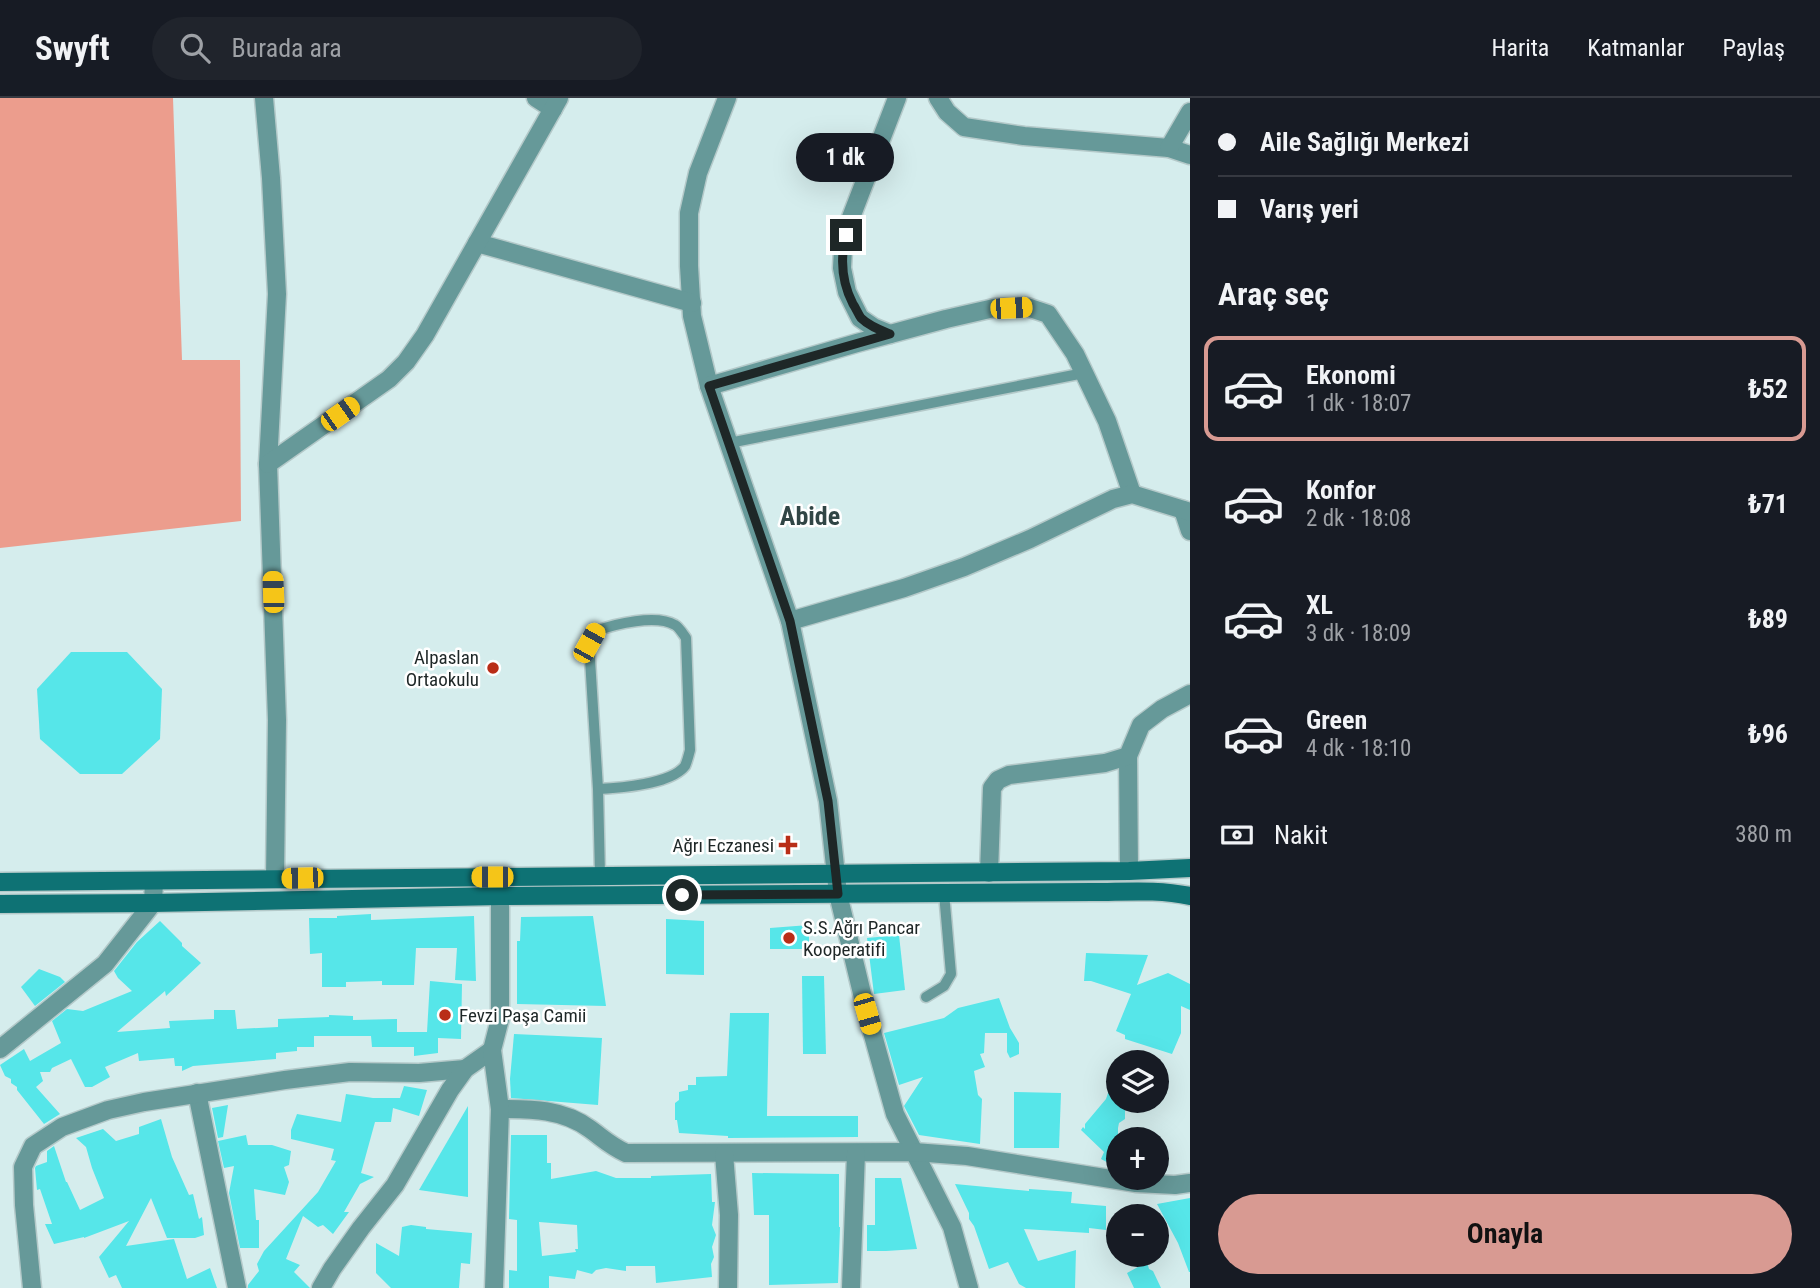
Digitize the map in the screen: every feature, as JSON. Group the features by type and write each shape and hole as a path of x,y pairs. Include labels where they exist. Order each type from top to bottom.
{"main road":[{"path":"0,882 1129,872 1190,868"},
{"path":"0,904 944,893 1153,892 1190,896"}],"street":[{"path":"264,98 277,294 268,464 277,720 275,879"},
{"path":"268,464 375,389 406,362 425,335 556,103 536,98"},
{"path":"727,98 698,173 689,213 692,316 709,386 790,621 828,801 838,894 895,1114 952,1227 967,1282 983,1288"},
{"path":"890,334 860,318 847,292 842,268 843,249 850,220 897,98"},
{"path":"938,98 947,112 964,127 1024,136 1169,148 1190,155"},
{"path":"1169,148 1190,111"},
{"path":"477,243 691,303"},
{"path":"709,386 890,334 995,309 1027,307 1048,314 1075,354 1107,421 1132,494"},
{"path":"790,621 904,588 964,567 1113,499 1132,494 1187,511 1190,531"},
{"path":"1129,872 1128,756 1141,725 1162,709 1190,694"},
{"path":"989,873 992,788 998,780 1009,775 1105,763 1128,756"},
{"path":"0,1049 105,964 153,903 154,881"},
{"path":"494,1288 500,1109 492,1050 500,1019 500,897"},
{"path":"321,1288 361,1228 395,1185 443,1100 465,1069 492,1050"},
{"path":"32,1288 23,1167 33,1146 62,1127 108,1110 197,1093 349,1072 419,1073 465,1069"},
{"path":"197,1093 237,1288"},
{"path":"500,1109 534,1109 556,1113 573,1119 610,1146 626,1153 914,1152 967,1156 1136,1183 1190,1183"},
{"path":"851,1288 856,1153"},
{"path":"724,1154 729,1215 728,1288"}],"lane":[{"path":"729,443 1084,373"},
{"path":"598,789 626,787 669,777 684,766 690,750 686,638 677,625 660,620 615,624 596,631 589,643 598,789 600,876"},
{"path":"926,997 944,986 951,974 944,893"}],"shaded area":[{"path":"0,98 173,98 182,360 240,360 241,521 0,548"}],"building":[{"path":"71,652 127,652 162,689 160,739 122,774 80,774 40,739 37,689"},
{"path":"371,914 371,920 474,916 476,981 455,980 457,948 416,948 414,985 382,985 382,981 346,982 346,987 322,987 322,953 310,954 309,918"},
{"path":"593,916 606,1006 517,1004 517,941 520,941 521,917"},
{"path":"666,919 704,921 704,975 666,974"},
{"path":"160,921 201,963 166,996 165,991 117,1032 170,1028 169,1021 214,1019 214,1010 235,1010 237,1029 278,1027 278,1019 329,1015 353,1016 353,1020 397,1019 397,1032 427,1032 430,981 462,984 461,1039 438,1038 438,1053 414,1056 414,1047 372,1047 371,1036 314,1036 314,1047 297,1047 297,1051 276,1053 276,1059 193,1066 182,1071 182,1066 175,1066 174,1058 139,1061 138,1053 105,1067 110,1077 92,1087 85,1087 71,1059 52,1068 50,1072 40,1072 43,1081 36,1087 60,1114 44,1124 17,1087 11,1083 11,1079 5,1076 0,1065 24,1049 30,1061 61,1043 52,1021 67,1009 83,1011 132,991 114,971 137,942"},
{"name":"S.S.Ağrı Pancar Kooperatifi","path":"809,925 809,949 770,949 770,928"},
{"path":"899,935 905,990 874,994 867,938"},
{"path":"1086,953 1148,955 1137,985 1168,973 1190,984 1190,1010 1181,1006 1181,1033 1172,1054 1169,1050 1159,1050 1125,1039 1125,1035 1116,1031 1131,994 1084,981"},
{"path":"39,969 60,977 65,982 35,1006 21,987"},
{"path":"802,976 824,976 826,1054 803,1054"},
{"path":"999,998 1010,1028 1019,1043 1019,1054 1010,1058 1007,1052 1007,1033 985,1033 984,1053 980,1054 985,1067 974,1071 978,1095 982,1099 980,1144 919,1135 904,1106 923,1077 899,1085 884,1033 944,1018 958,1008"},
{"path":"730,1013 769,1013 767,1116 858,1116 858,1137 728,1138 679,1133 675,1120 675,1103 679,1100 679,1092 688,1090 688,1085 696,1085 696,1077 727,1076"},
{"path":"514,1034 602,1038 598,1105 511,1098"},
{"path":"404,1086 427,1090 419,1116 393,1108 391,1122 375,1122 361,1173 374,1177 360,1184 344,1212 349,1212 333,1234 323,1225 318,1227 303,1216 286,1259 300,1265 294,1272 310,1288 248,1288 259,1271 257,1264 264,1251 318,1192 336,1161 331,1160 334,1149 291,1139 291,1130 297,1114 341,1122 346,1094 400,1098"},
{"path":"1014,1092 1061,1093 1059,1148 1014,1148"},
{"path":"1106,1099 1106,1113 1125,1113 1125,1119 1118,1127 1106,1127 1106,1162 1101,1159 1104,1152 1081,1130 1083,1127 1085,1129 1085,1124"},
{"path":"228,1105 223,1137 218,1138 212,1108"},
{"path":"468,1106 468,1197 419,1190"},
{"path":"161,1119 172,1157 189,1195 193,1194 199,1219 202,1217 204,1235 195,1238 167,1238 151,1198 126,1246 174,1239 187,1279 210,1268 217,1288 122,1288 116,1275 109,1278 99,1257 129,1221 84,1238 54,1244 45,1224 52,1224 40,1189 37,1190 35,1168 47,1162 47,1151 54,1146 66,1182 80,1210 104,1198 86,1147 76,1138 103,1129 116,1141 139,1134 139,1127"},
{"path":"246,1135 248,1145 272,1145 291,1151 289,1165 284,1167 289,1182 285,1195 254,1189 256,1220 259,1220 259,1248 240,1248 229,1193 234,1166 224,1168 218,1141"},
{"path":"511,1135 547,1135 547,1163 551,1163 551,1179 596,1171 616,1178 711,1174 712,1202 715,1202 712,1225 716,1235 712,1247 712,1277 656,1283 655,1266 626,1266 626,1271 606,1268 596,1270 592,1274 577,1270 575,1279 549,1276 549,1288 509,1288 509,1270 517,1271 517,1220 509,1219","holes":["539,1222 577,1225 576,1252 542,1256"]},
{"path":"752,1173 839,1174 838,1283 769,1285 769,1215 754,1215"},
{"path":"875,1178 901,1178 917,1249 867,1251 867,1225 875,1225"},
{"path":"955,1184 1072,1192 1071,1203 1106,1206 1106,1230 1089,1228 1089,1233 1024,1229 1038,1261 1076,1250 1075,1288 1026,1288 1019,1284 1008,1262 989,1269 969,1213"},
{"path":"1190,1198 1190,1272 1169,1226 1169,1204 1157,1204"},
{"path":"411,1225 472,1233 470,1264 461,1263 459,1288 391,1288 376,1273 376,1243 399,1256 402,1227"},
{"path":"1138,1267 1148,1267 1161,1288 1134,1288 1127,1273"}],"place":[{"name":"Alpaslan Ortaokulu","path":"493,668"},
{"name":"Ağrı Eczanesi","path":"788,845"},
{"name":"S.S.Ağrı Pancar Kooperatifi","path":"789,938"},
{"name":"Fevzi Paşa Camii","path":"445,1015"}],"district":[{"name":"Abide","path":"810,516"}],"route":[{"path":"682,895 838,894 828,801 790,621 709,386 890,334 860,318 847,292 842,268 846,235"}]}
